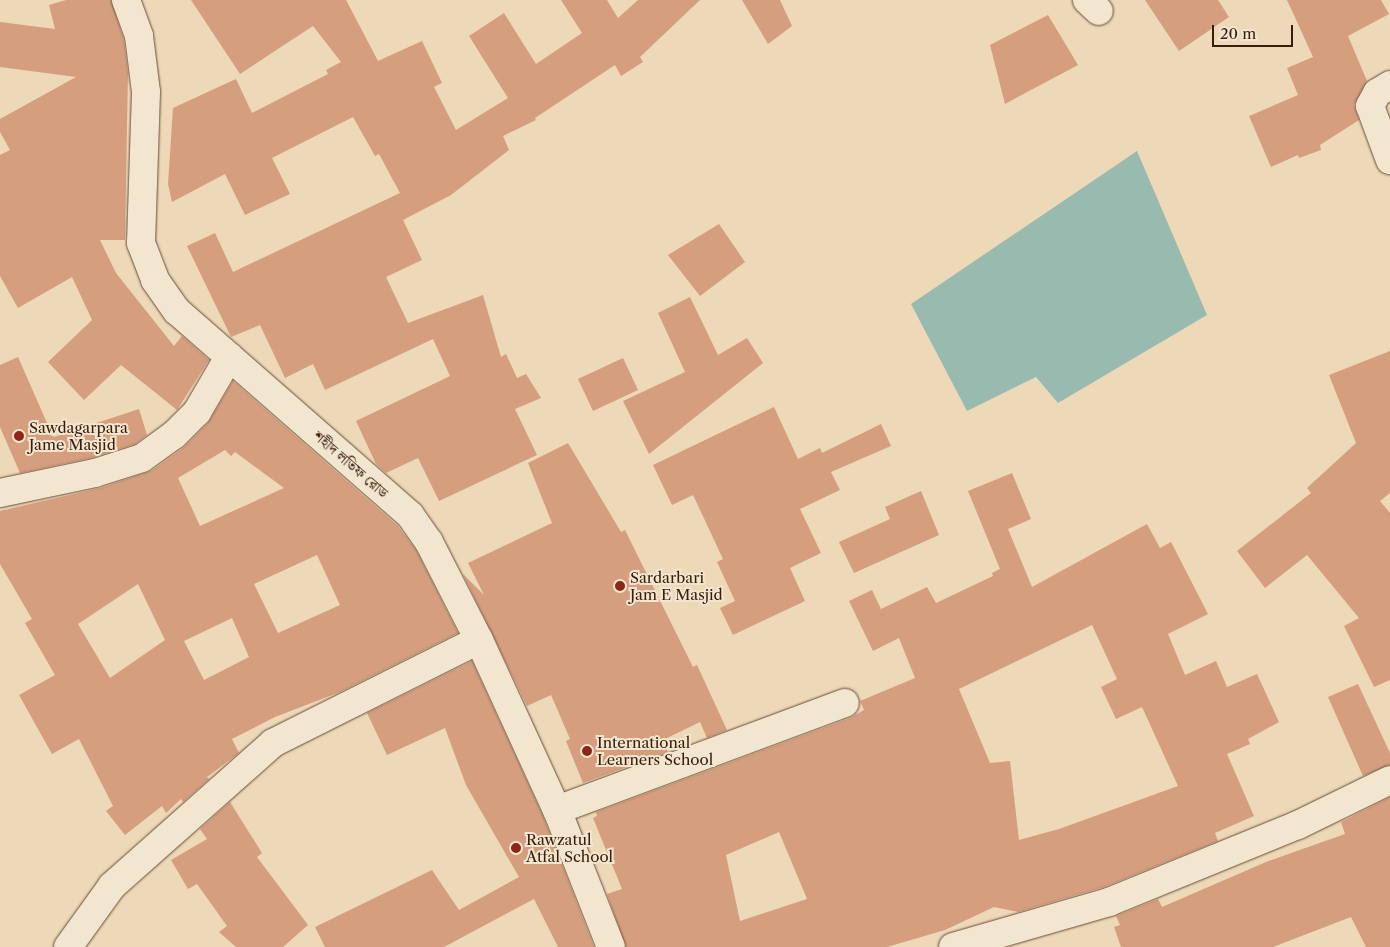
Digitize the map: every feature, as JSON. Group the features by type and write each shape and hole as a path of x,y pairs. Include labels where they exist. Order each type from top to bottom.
{"street":[{"name":"শহীদ লতিফ রোড","path":"126,0 139,36 146,92 141,243 154,280 177,311 410,515 429,542 479,640 557,810 611,947"},
{"path":"1390,85 1377,93 1370,106 1390,160"},
{"path":"0,493 94,473 142,458 174,435 197,412 229,357"},
{"path":"68,947 112,886 273,743 479,640"},
{"path":"557,810 845,703"},
{"path":"953,947 1109,902 1298,825 1390,780"}],"water":[{"path":"1137,151 1207,315 1058,403 1036,377 967,411 911,304"}],"building":[{"path":"66,0 111,0 124,40 128,73 125,240 100,240 116,273 174,346 182,336 209,360 177,410 121,365 84,400 48,362 92,320 72,277 18,308 0,276 0,155 10,150 0,132 0,119 76,77 0,67 0,22 55,29 49,5"},
{"path":"191,0 346,0 378,61 422,41 442,83 434,87 456,130 508,98 469,36 504,13 536,64 582,33 561,0 607,0 618,18 638,0 700,0 640,57 643,62 621,76 615,65 535,118 536,120 503,136 509,150 451,195 403,220 422,260 386,277 408,323 483,295 501,357 506,354 517,378 526,374 541,398 515,409 537,455 439,501 418,458 386,473 376,464 356,421 450,376 433,339 325,390 313,364 285,378 260,325 231,337 187,246 215,233 233,272 400,193 379,154 375,156 353,117 272,158 290,194 245,215 225,174 172,202 168,184 173,108 236,79 252,113 328,74 326,70 341,62 313,26 240,74"},
{"path":"742,0 780,0 792,26 768,44"},
{"path":"1145,0 1218,0 1229,17 1179,51"},
{"path":"1287,0 1381,0 1389,14 1348,36 1367,81 1354,105 1359,120 1320,145 1321,150 1299,158 1298,155 1271,167 1249,116 1298,95 1287,68 1313,57"},
{"path":"1048,15 1078,65 1005,104 990,45"},
{"path":"719,224 745,262 700,296 668,255"},
{"path":"690,297 718,355 747,338 763,363 649,454 623,401 685,372 658,313"},
{"path":"1390,351 1390,493 1380,501 1390,513 1390,680 1374,687 1344,626 1359,618 1307,555 1265,588 1237,551 1311,493 1307,488 1356,443 1329,375"},
{"path":"18,357 51,432 49,434 54,437 139,409 147,435 135,444 91,458 20,473 0,427 0,365"},
{"path":"623,358 638,390 593,411 578,379"},
{"path":"233,381 398,526 416,550 458,633 340,692 275,717 232,739 239,753 207,777 209,779 183,802 181,799 166,813 162,806 125,835 106,811 113,806 79,739 52,754 19,695 55,675 25,623 32,619 0,564 0,511 100,488 151,471 183,448 208,423","holes":["225,450 231,456 235,452 284,488 200,526 178,478","317,555 340,605 278,633 254,584","138,584 165,640 110,678 78,624","232,618 249,657 204,680 184,641"]},
{"path":"774,407 798,459 820,448 822,453 881,424 891,446 831,472 840,490 800,509 821,553 790,568 805,601 733,635 720,608 735,601 717,562 723,559 693,495 672,505 653,465"},
{"path":"568,443 621,532 625,530 693,667 697,665 727,730 707,738 700,722 663,740 668,752 583,783 566,741 570,739 551,695 527,706 463,574 484,595 468,563 552,523 528,463"},
{"path":"1012,473 1031,519 1008,529 1032,587 1147,524 1160,548 1171,542 1208,614 1168,634 1185,675 1216,661 1227,687 1257,674 1279,722 1248,739 1250,744 1227,754 1254,816 1215,833 1218,841 1104,887 1018,912 994,907 945,930 887,947 626,947 607,894 622,889 593,818 597,816 596,812 850,718 864,710 860,701 915,678 899,638 873,651 849,601 872,590 881,609 927,587 936,603 993,576 992,573 1000,569 968,491","holes":["1092,625 1117,679 1101,687 1116,719 1142,707 1178,786 1059,829 1019,840 1010,761 990,763 959,689","779,832 807,899 740,921 726,855"]},
{"path":"921,491 939,535 854,573 839,542 890,519 885,507"},
{"path":"472,661 543,816 594,947 558,947 534,899 444,947 325,947 315,927 432,870 459,910 519,877 466,785 445,728 387,755 367,713"},
{"path":"1358,684 1390,753 1390,765 1363,776 1328,697"},
{"path":"1390,797 1390,947 1366,947 1351,917 1273,947 1121,947 1114,927 1120,925 1116,916 1158,899 1162,907 1266,862 1345,834 1341,822"},
{"path":"230,802 262,853 257,857 308,925 283,947 236,947 219,932 227,926 197,884 188,889 171,860 207,839 200,829"}],"place":[{"name":"Sawdagarpara Jame Masjid","path":"19,436"},
{"name":"Sardarbari Jam E Masjid","path":"620,586"},
{"name":"International Learners School","path":"587,751"},
{"name":"Rawzatul Atfal School","path":"516,848"}]}
